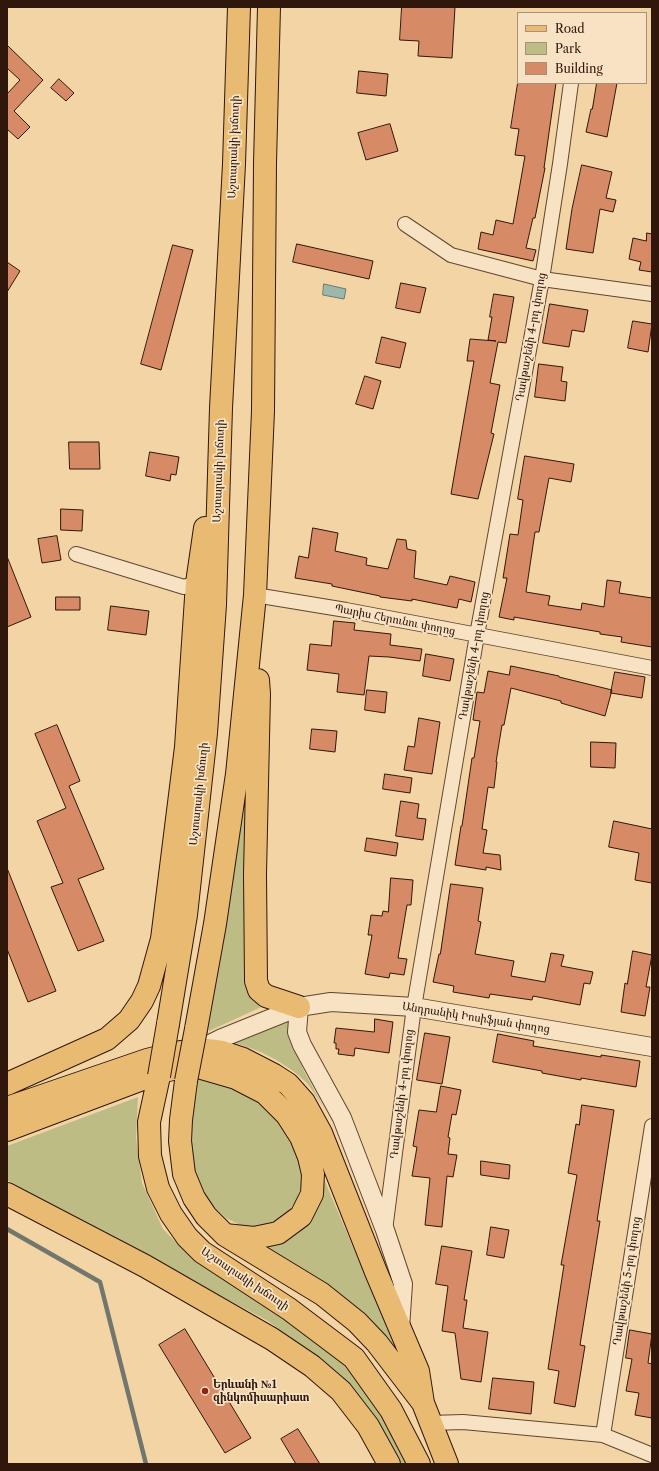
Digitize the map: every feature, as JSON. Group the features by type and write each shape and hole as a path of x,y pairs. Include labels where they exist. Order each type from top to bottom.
{"main road":[{"name":"Աշտարակի խճուղի","path":"239,7 234,164 221,408 215,605 206,733 186,915 160,1074 149,1122 150,1156 158,1188 171,1214 187,1237 202,1252 290,1309 354,1358 391,1410 419,1464"},
{"path":"269,7 265,163 263,411 254,605 237,774 198,1039 186,1081 180,1141 184,1174 194,1198 206,1216 225,1235 322,1294 356,1322 378,1343 426,1413"},
{"path":"234,164 265,163"},
{"path":"7,1084 107,1039 129,1020 142,1001 149,986 162,939 186,747 197,583 221,408"},
{"path":"254,605 259,694 255,874 256,981 259,990 266,996 299,1007"},
{"path":"7,1108 147,1060 198,1039"},
{"path":"198,1039 222,1052 243,1059 274,1075 288,1084 304,1102 322,1133 376,1272 418,1371 426,1413 447,1464"},
{"path":"7,1130 180,1067 198,1067 236,1078 265,1093 287,1115 301,1137 309,1157 313,1174 312,1194 301,1216 278,1233 254,1238 225,1235"},
{"path":"7,1194 145,1266 272,1339 312,1366 341,1391 368,1426 389,1464"}],"street":[{"name":"Դավթաշենի 4-րդ փողոց","path":"385,1230 414,1007 477,635 542,279 571,84"},
{"path":"405,224 451,255 542,279 652,294"},
{"path":"76,554 184,587 197,583"},
{"name":"Պարիս Հերունու փողոց","path":"254,605 346,610 652,668"},
{"name":"Անդրանիկ Իոսիֆյան փողոց","path":"160,1074 198,1039 222,1038 299,1007 331,1002 414,1007 652,1047"},
{"path":"299,1007 297,1032 302,1045 342,1118 385,1230 403,1284 400,1329"},
{"name":"Դավթաշենի 5-րդ փողոց","path":"602,1435 652,1126"},
{"path":"426,1413 462,1422 602,1435 652,1455"}],"green space":[{"path":"252,727 249,960 270,1003 209,1031 205,1024"},
{"path":"292,1014 293,1046 304,1071 324,1108 306,1082 289,1068 260,1052 230,1042"},
{"path":"196,1076 245,1089 281,1121 292,1142 302,1165 302,1185 297,1200 286,1215 271,1224 256,1227 242,1226 226,1218 204,1197 194,1177 187,1140"},
{"path":"138,1097 136,1138 142,1183 163,1229 194,1261 304,1329 343,1362 373,1398 407,1464 398,1464 321,1360 268,1321 78,1220 7,1180 7,1146"},
{"path":"323,1177 397,1350 378,1328 258,1246 289,1239 305,1226 310,1217"}],"shaded area":[{"path":"324,284 346,289 344,299 323,295"}],"building":[{"path":"402,7 455,7 452,58 418,56 419,41 400,40"},
{"path":"7,45 43,80 14,111 30,127 18,139 7,129 7,94 20,80 7,68"},
{"path":"359,71 388,74 386,96 357,93"},
{"path":"59,79 74,93 66,101 51,88"},
{"path":"518,84 556,84 545,168 535,218 533,218 526,248 536,250 533,261 478,249 481,232 493,235 496,220 513,224 525,156 515,155 519,129 511,128"},
{"path":"597,84 617,84 607,137 586,132"},
{"path":"390,124 398,151 366,160 358,133"},
{"path":"582,165 612,172 606,198 616,200 613,212 600,209 593,253 566,249 572,209"},
{"path":"647,233 652,234 652,272 639,270 641,262 629,259 633,238 646,241"},
{"path":"297,244 373,261 369,279 293,262"},
{"path":"173,245 193,250 161,370 141,364"},
{"path":"7,262 20,271 7,292"},
{"path":"401,283 426,288 420,313 396,308"},
{"path":"494,294 514,297 506,343 498,342 490,383 500,385 491,433 494,434 478,499 451,494 474,361 467,361 470,339 496,341 488,340"},
{"path":"550,304 588,310 584,332 572,330 569,347 543,343"},
{"path":"633,321 652,324 648,352 628,348"},
{"path":"382,337 406,343 400,368 376,363"},
{"path":"539,364 563,367 561,381 567,382 565,401 535,397"},
{"path":"365,376 381,381 373,409 356,404"},
{"path":"69,442 99,442 100,469 70,469"},
{"path":"150,452 179,457 176,475 171,474 170,481 146,476"},
{"path":"525,456 574,464 571,482 549,478 539,532 535,532 526,592 550,596 548,605 581,610 582,603 604,607 607,580 621,582 619,593 652,598 652,647 621,642 622,637 600,634 600,632 514,617 514,620 499,617 507,578 503,578 510,534 518,535 523,500 518,499"},
{"path":"61,509 83,510 82,531 61,530"},
{"path":"313,528 338,533 335,551 367,558 366,565 388,569 397,539 406,540 407,549 416,551 414,578 447,585 450,576 475,582 471,602 459,599 457,608 412,599 412,601 380,597 332,586 332,584 295,578 299,556 308,558"},
{"path":"57,536 61,560 42,563 38,539"},
{"path":"8,559 31,617 7,627 7,560"},
{"path":"56,597 80,597 80,610 56,610"},
{"path":"111,606 149,611 146,635 108,630"},
{"path":"334,621 355,623 354,630 391,634 390,645 422,649 420,661 369,656 364,695 337,692 339,674 307,670 310,644 331,646"},
{"path":"426,654 454,659 450,681 423,676"},
{"path":"511,666 559,676 612,690 605,716 561,703 561,701 511,688 504,725 502,725 496,762 494,788 488,787 482,829 487,830 483,853 500,855 501,870 486,867 486,870 455,865 472,758 474,758 480,721 473,720 477,692 484,693 488,671 509,675"},
{"path":"615,672 645,677 642,698 611,693"},
{"path":"367,690 387,692 385,713 365,710"},
{"path":"419,718 440,722 432,774 404,770 408,746 414,747"},
{"path":"57,725 80,781 69,786 104,869 78,879 104,941 78,951 51,887 63,883 37,821 66,808 35,734"},
{"path":"312,729 337,731 335,752 310,749"},
{"path":"591,742 616,743 615,768 591,767"},
{"path":"385,774 412,778 410,793 383,789"},
{"path":"401,801 419,804 417,818 426,819 423,840 396,836"},
{"path":"614,821 652,829 652,883 635,880 639,853 609,847"},
{"path":"367,838 398,843 396,856 365,851"},
{"path":"7,868 56,991 28,1002 7,949"},
{"path":"391,878 413,880 411,905 407,905 398,958 407,959 404,975 390,973 389,978 365,974 372,935 368,935 371,915 382,916 383,911 388,912"},
{"path":"451,884 483,888 478,921 481,922 475,954 514,961 511,976 545,982 551,953 564,955 561,966 593,972 590,984 584,983 580,1005 533,996 532,1000 490,994 489,998 453,992 454,986 433,982 440,954"},
{"path":"633,951 652,955 646,987 650,987 645,1016 621,1012 625,983 627,984"},
{"path":"375,1019 393,1022 389,1053 355,1048 354,1056 338,1054 339,1049 336,1049 336,1043 334,1043 336,1028 374,1032"},
{"path":"425,1033 450,1037 442,1084 417,1080"},
{"path":"498,1034 534,1041 533,1046 601,1057 601,1055 640,1061 636,1087 581,1078 581,1080 493,1062"},
{"path":"441,1086 461,1090 456,1115 452,1114 448,1137 450,1138 448,1154 457,1155 453,1177 447,1176 442,1227 425,1225 430,1178 412,1176 417,1147 413,1146 419,1110 436,1112"},
{"path":"582,1105 614,1110 597,1221 600,1221 580,1345 585,1346 575,1407 554,1403 559,1371 548,1369 564,1265 561,1265 577,1175 568,1173 576,1124 579,1125"},
{"path":"481,1161 510,1165 509,1179 481,1175"},
{"path":"491,1227 509,1230 504,1258 487,1255"},
{"path":"442,1246 472,1251 464,1300 467,1300 463,1328 488,1332 481,1382 461,1379 455,1333 442,1331 448,1286 436,1284"},
{"name":"Երևանի №1 զինկոմիսարիատ","path":"185,1329 251,1438 225,1453 159,1345"},
{"path":"630,1330 652,1334 648,1363 652,1364 652,1418 635,1415 639,1393 626,1391 632,1359 626,1358"},
{"path":"493,1378 534,1382 531,1414 489,1409"},
{"path":"298,1429 320,1464 296,1464 281,1439"}],"waterway":[{"path":"7,1229 100,1282 146,1464"}],"place":[{"name":"Երևանի №1 զինկոմիսարիատ","path":"205,1391"}]}
